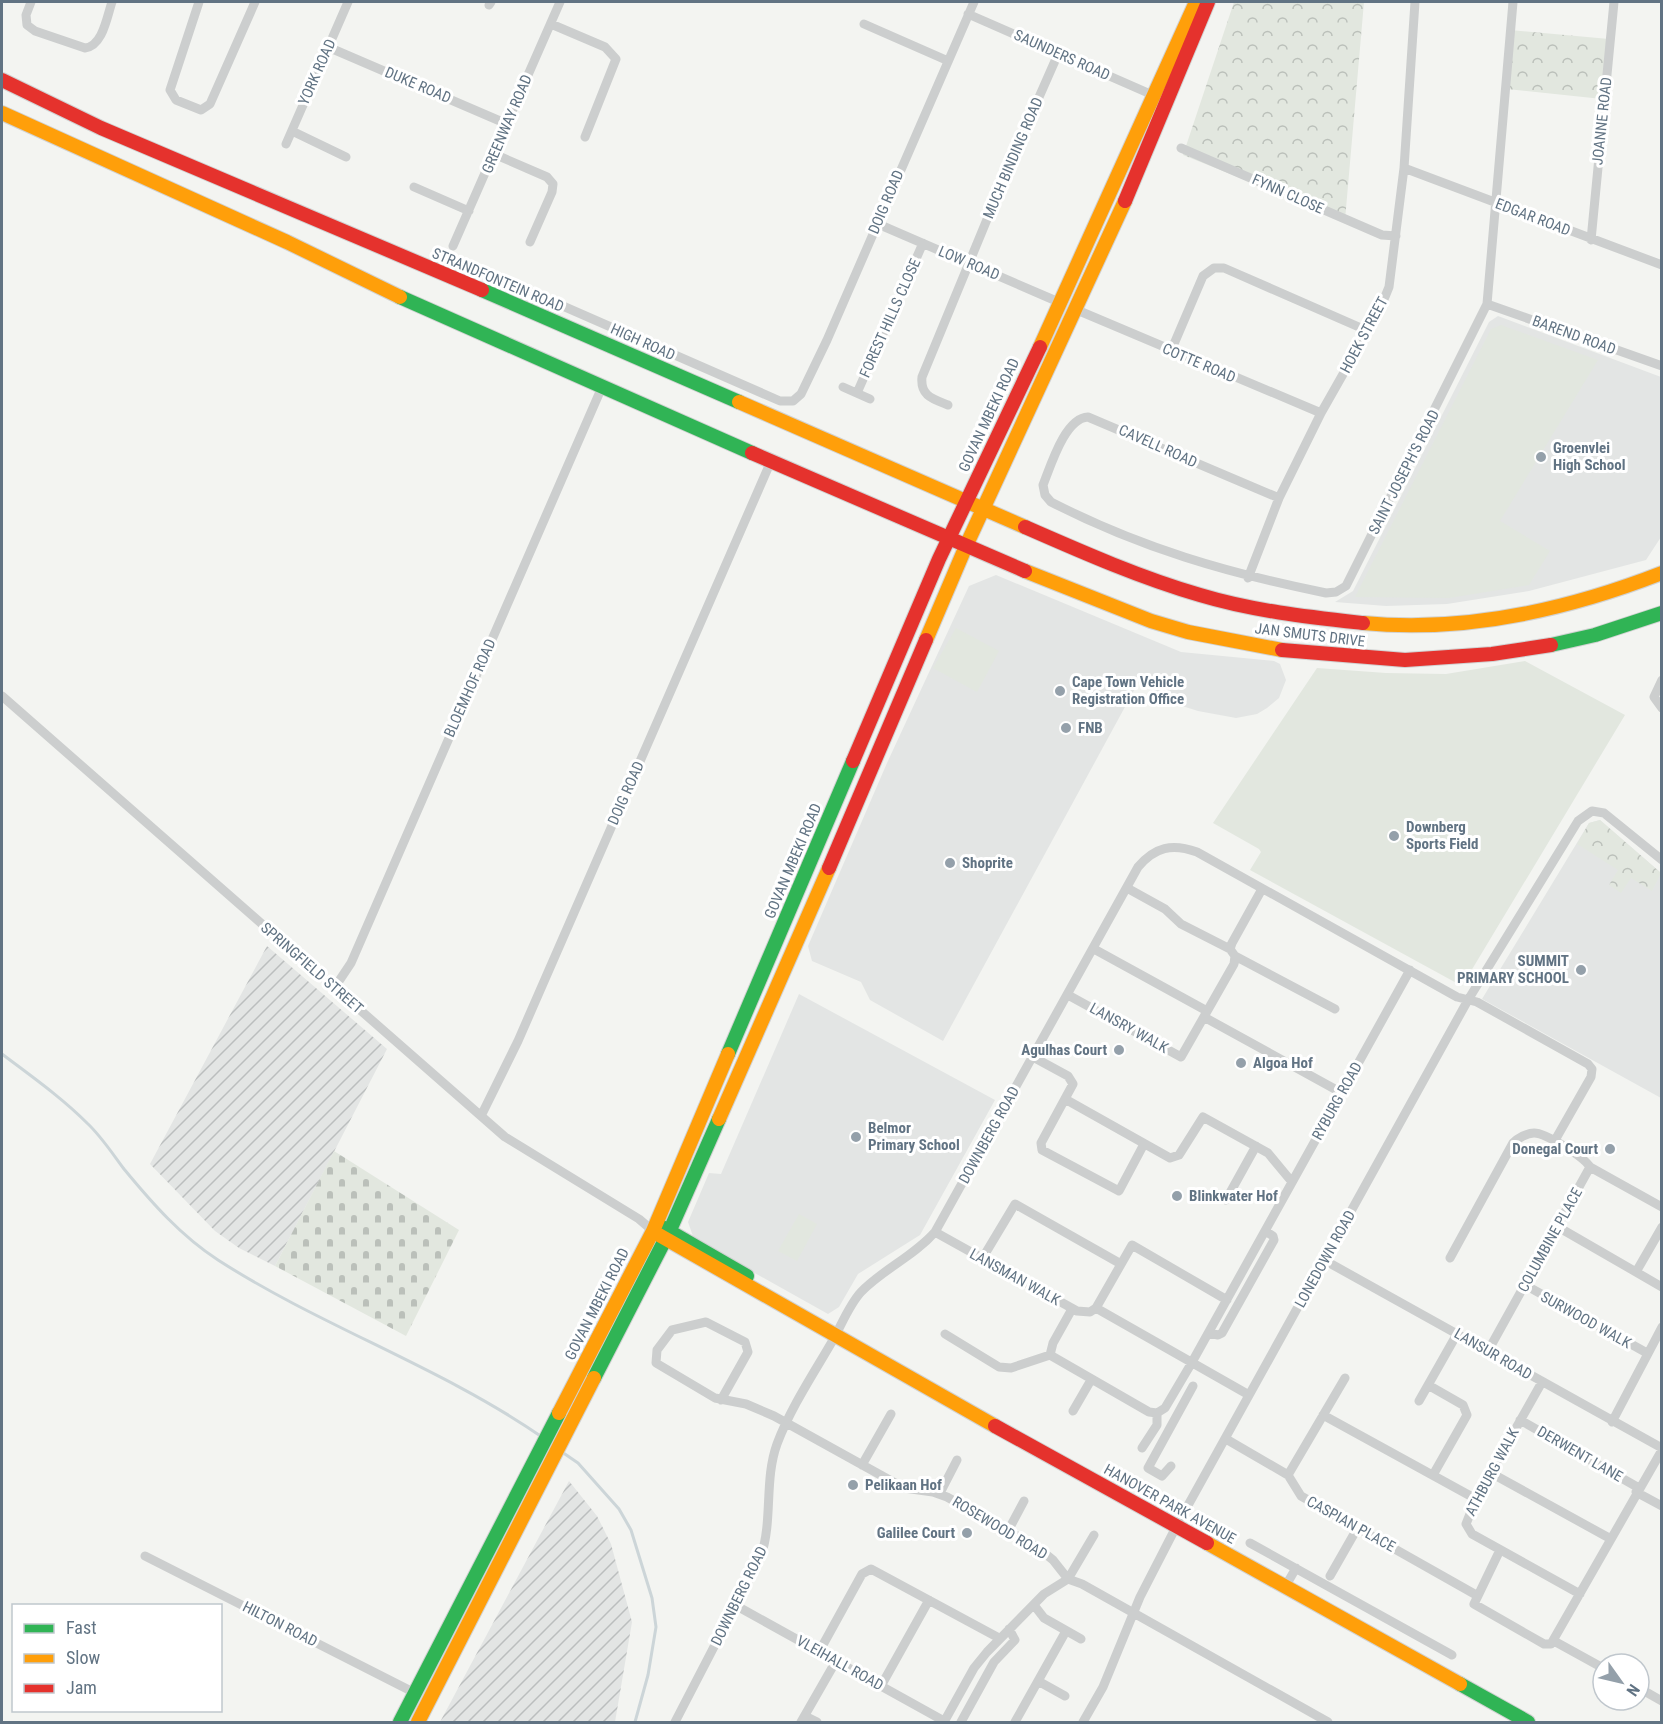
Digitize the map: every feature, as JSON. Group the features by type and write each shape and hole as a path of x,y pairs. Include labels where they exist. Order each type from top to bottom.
{"main road":[{"name":"GOVAN MBEKI ROAD","path":"400,1722 655,1227 885,683 966,501 1061,303 1196,2"},
{"path":"418,1722 668,1235 798,942 966,546 1077,310 1174,91 1208,2"},
{"name":"STRANDFONTEIN ROAD","path":"2,80 101,128 517,305 983,509"},
{"path":"2,112 248,224 425,309 966,546"},
{"name":"JAN SMUTS DRIVE","path":"983,509 1127,570 1222,602 1297,616 1392,626 1451,625 1546,610 1618,590 1662,573"},
{"name":"JAN SMUTS DRIVE","path":"966,546 1100,603 1169,627 1281,650 1351,658 1405,660 1492,654 1595,635 1662,613"},
{"name":"HANOVER PARK AVENUE","path":"655,1227 754,1280 796,1313 835,1336 1519,1720"}],"street":[{"path":"31,2 26,15 27,25 35,31 86,48 98,41 112,2"},
{"path":"199,2 171,90 176,100 201,110 210,104 255,2"},
{"name":"YORK ROAD","path":"286,144 348,2"},
{"name":"GREENWAY ROAD","path":"453,246 560,2"},
{"name":"DOIG ROAD","path":"795,400 801,394 827,340 946,60 974,2"},
{"name":"HOEK STREET","path":"1248,578 1279,498 1389,287 1404,168 1415,2"},
{"name":"SAINT JOSEPH'S ROAD","path":"1055,457 1043,484 1045,495 1051,502 1144,544 1248,578 1326,593 1336,592 1346,586 1487,304 1513,2"},
{"name":"JOANNE ROAD","path":"1591,240 1614,2"},
{"name":"SAUNDERS ROAD","path":"968,14 1155,96"},
{"path":"550,24 610,50 616,59 616,66 585,137"},
{"path":"864,24 946,60"},
{"name":"DUKE ROAD","path":"328,47 507,124"},
{"name":"MUCH BINDING ROAD","path":"948,405 924,393 921,387 922,377 1058,54"},
{"path":"292,131 346,157"},
{"name":"FYNN CLOSE","path":"1181,147 1374,231 1396,237"},
{"path":"494,154 547,177 553,184 552,192 530,242"},
{"name":"EDGAR ROAD","path":"1404,168 1662,265"},
{"path":"414,187 469,211"},
{"name":"LOW ROAD","path":"878,224 1061,303"},
{"name":"FOREST HILLS CLOSE","path":"857,393 923,243"},
{"path":"1171,351 1203,276 1214,267 1224,268 1368,331"},
{"name":"HIGH ROAD","path":"492,275 780,401 795,400"},
{"name":"BAREND ROAD","path":"1487,304 1662,366"},
{"name":"COTTE ROAD","path":"1077,310 1322,413"},
{"name":"BLOEMHOF ROAD","path":"335,987 351,963 602,387"},
{"name":"FOREST HILLS CLOSE","path":"843,387 870,399"},
{"name":"CAVELL ROAD","path":"1055,457 1070,425 1078,418 1088,417 1279,498"},
{"name":"DOIG ROAD","path":"481,1116 518,1041 768,468"},
{"path":"1662,680 1655,691 1655,700 1662,708"},
{"name":"SPRINGFIELD STREET","path":"2,696 481,1116 523,1149 655,1227"},
{"name":"LONEDOWN ROAD","path":"1083,1722 1113,1665 1134,1613 1176,1527 1468,1000 1578,821 1592,811 1610,817 1662,860"},
{"name":"DOWNBERG ROAD","path":"676,1722 764,1547 772,1466 777,1445 786,1425 858,1295 876,1278 921,1248 935,1233 1127,888 1150,854 1173,847 1197,852 1457,997 1468,1000"},
{"path":"1127,888 1165,909 1181,924 1335,1009"},
{"name":"LANSRY WALK","path":"1068,995 1181,1057 1233,964 1233,952 1262,888"},
{"path":"1094,949 1342,1093"},
{"name":"RYBURG ROAD","path":"1157,1413 1165,1408 1171,1399 1209,1333 1410,970"},
{"path":"1468,1000 1477,1002 1590,1066 1591,1077 1554,1142"},
{"path":"1033,1057 1072,1079 1073,1084 1041,1143 1041,1149 1119,1191 1144,1144"},
{"path":"1065,1099 1167,1157 1176,1157 1203,1117 1270,1155 1292,1182"},
{"path":"1450,1258 1513,1143 1536,1133 1581,1158 1590,1167 1662,1207"},
{"path":"1227,1200 1256,1146"},
{"name":"COLUMBINE PLACE","path":"1488,1351 1590,1167"},
{"path":"982,1259 1015,1204 1121,1264"},
{"path":"1558,1227 1662,1287"},
{"path":"1636,1272 1662,1227"},
{"name":"RYBURG ROAD","path":"1209,1333 1218,1335 1222,1333 1274,1240 1273,1236 1265,1231"},
{"name":"LANSMAN WALK","path":"935,1233 1072,1309 1087,1312 1096,1308"},
{"path":"1227,1300 1132,1245 1096,1308 1249,1395"},
{"name":"LANSUR ROAD","path":"1324,1260 1662,1449"},
{"name":"SURWOOD WALK","path":"1525,1285 1647,1353"},
{"path":"1050,1355 1053,1343 1072,1309"},
{"name":"ROSEWOOD ROAD","path":"721,1400 748,1352 745,1342 706,1322 672,1330 657,1350 656,1363 665,1370 721,1400 746,1404 904,1488 940,1493 1044,1552 1068,1579 1134,1613 1328,1722"},
{"name":"SURWOOD WALK","path":"1612,1422 1662,1327"},
{"path":"945,1334 999,1367 1011,1368 1050,1355 1149,1412 1157,1413 1157,1425 1142,1448"},
{"path":"1419,1401 1457,1334"},
{"path":"1226,1439 1288,1474 1345,1378"},
{"path":"1073,1411 1091,1380"},
{"name":"ATHBURG WALK","path":"1542,1382 1476,1499 1466,1519 1467,1528 1500,1550 1581,1594"},
{"path":"1428,1385 1463,1405 1467,1411 1467,1416 1433,1475"},
{"path":"1171,1466 1162,1476 1148,1468 1193,1386"},
{"path":"1171,1399 1182,1405"},
{"path":"862,1465 891,1414"},
{"path":"1323,1415 1476,1499"},
{"name":"DERWENT LANE","path":"1520,1420 1662,1506"},
{"path":"1500,1550 1474,1603 1478,1608 1544,1644 1554,1641 1662,1449"},
{"path":"940,1493 957,1460"},
{"path":"1491,1473 1611,1539"},
{"name":"CASPIAN PLACE","path":"1288,1474 1301,1496 1478,1596"},
{"path":"1008,1531 1024,1501"},
{"path":"1330,1576 1358,1527"},
{"path":"944,1722 974,1668 999,1638 1053,1587 1068,1579 1094,1535"},
{"path":"1250,1543 1452,1655"},
{"name":"HILTON ROAD","path":"145,1556 415,1693"},
{"path":"1284,1587 1296,1568"},
{"path":"819,1652 857,1582 866,1571 876,1570 999,1638"},
{"path":"881,1686 929,1600"},
{"name":"VLEIHALL ROAD","path":"735,1605 944,1722"},
{"path":"1034,1605 1044,1618 1081,1639"},
{"path":"961,1722 994,1662 1015,1640 1009,1629"},
{"path":"1015,1722 1066,1631"},
{"path":"1554,1641 1591,1661"},
{"path":"817,1722 803,1719 836,1661"},
{"path":"1038,1681 1065,1696"}],"shaded area":[{"name":"Groenvlei High School","path":"1498,316 1661,377 1661,537 1646,560 1529,591 1447,604 1386,606 1335,602 1353,591 1489,322"},
{"path":"996,575 1181,652 1274,661 1280,664 1286,680 1279,698 1267,708 1257,714 1236,718 1198,711 1176,704 1138,683 943,1041 870,1000 861,982 812,961 808,946 887,763 969,586"},
{"name":"SUMMIT PRIMARY SCHOOL","path":"1600,820 1661,873 1661,1098 1482,999 1589,823"},
{"path":"267,946 387,1049 275,1266 239,1248 215,1231 150,1164"},
{"name":"Belmor Primary School","path":"799,994 995,1100 920,1235 858,1274 839,1307 828,1314 694,1239 688,1222 709,1173 721,1174"},
{"path":"569,1481 597,1516 611,1544 632,1622 615,1722 440,1722"}],"green space":[{"path":"1234,2 1364,2 1345,220 1183,155"},
{"path":"1510,30 1609,39 1602,99 1507,89"},
{"path":"1501,325 1598,360 1500,521 1550,551 1529,585 1449,598 1355,597 1491,329"},
{"path":"956,628 999,651 977,692 933,668"},
{"name":"Downberg Sports Field","path":"1525,661 1625,715 1462,986 1250,870 1261,852 1259,849 1213,823 1317,668 1446,674"},
{"path":"1600,820 1661,873 1652,891 1631,878 1621,893 1609,885 1618,870 1577,844 1589,823"},
{"path":"334,1151 459,1230 406,1336 275,1266"},
{"path":"799,1214 817,1224 797,1261 778,1251"}],"waterway":[{"path":"2,1054 77,1113 102,1139 156,1206 204,1251 298,1306 463,1389 542,1437"},
{"path":"562,1452 578,1463 619,1509 631,1530 652,1598 656,1627 648,1675 635,1722"}],"traffic: fast":[{"path":"482,290 739,402"},
{"path":"400,297 752,453"},
{"path":"1551,645 1595,635 1662,613"},
{"path":"728,1054 853,761"},
{"path":"594,1378 670,1230 719,1119"},
{"path":"662,1227 747,1276"},
{"path":"400,1722 559,1413"},
{"path":"1460,1684 1528,1722"}],"traffic: slow":[{"path":"1040,347 1196,2"},
{"path":"2,113 287,242 400,297"},
{"path":"926,640 966,546 1125,201"},
{"path":"739,402 1025,527"},
{"path":"1025,571 1151,621 1188,632 1282,650"},
{"path":"1363,623 1439,625 1515,616 1590,598 1662,573"},
{"path":"719,1119 829,868"},
{"path":"559,1413 653,1231 728,1054"},
{"path":"659,1235 995,1426"},
{"path":"418,1722 594,1378"},
{"path":"1207,1543 1460,1684"}],"traffic: jam":[{"path":"1125,201 1208,2"},
{"path":"2,80 101,128 482,290"},
{"path":"853,761 939,559 1040,347"},
{"path":"752,453 1025,571"},
{"path":"1025,527 1134,573 1220,601 1302,616 1363,623"},
{"path":"829,868 926,640"},
{"path":"1282,650 1405,660 1492,654 1551,645"},
{"path":"995,1426 1207,1543"}],"place":[{"name":"Groenvlei High School","path":"1541,457"},
{"name":"Cape Town Vehicle Registration Office","path":"1060,691"},
{"name":"FNB","path":"1066,728"},
{"name":"Downberg Sports Field","path":"1394,836"},
{"name":"Shoprite","path":"950,863"},
{"name":"SUMMIT PRIMARY SCHOOL","path":"1581,970"},
{"name":"Agulhas Court","path":"1119,1050"},
{"name":"Algoa Hof","path":"1241,1063"},
{"name":"Belmor Primary School","path":"856,1137"},
{"name":"Donegal Court","path":"1610,1149"},
{"name":"Blinkwater Hof","path":"1177,1196"},
{"name":"Pelikaan Hof","path":"853,1485"},
{"name":"Galilee Court","path":"967,1533"}]}
